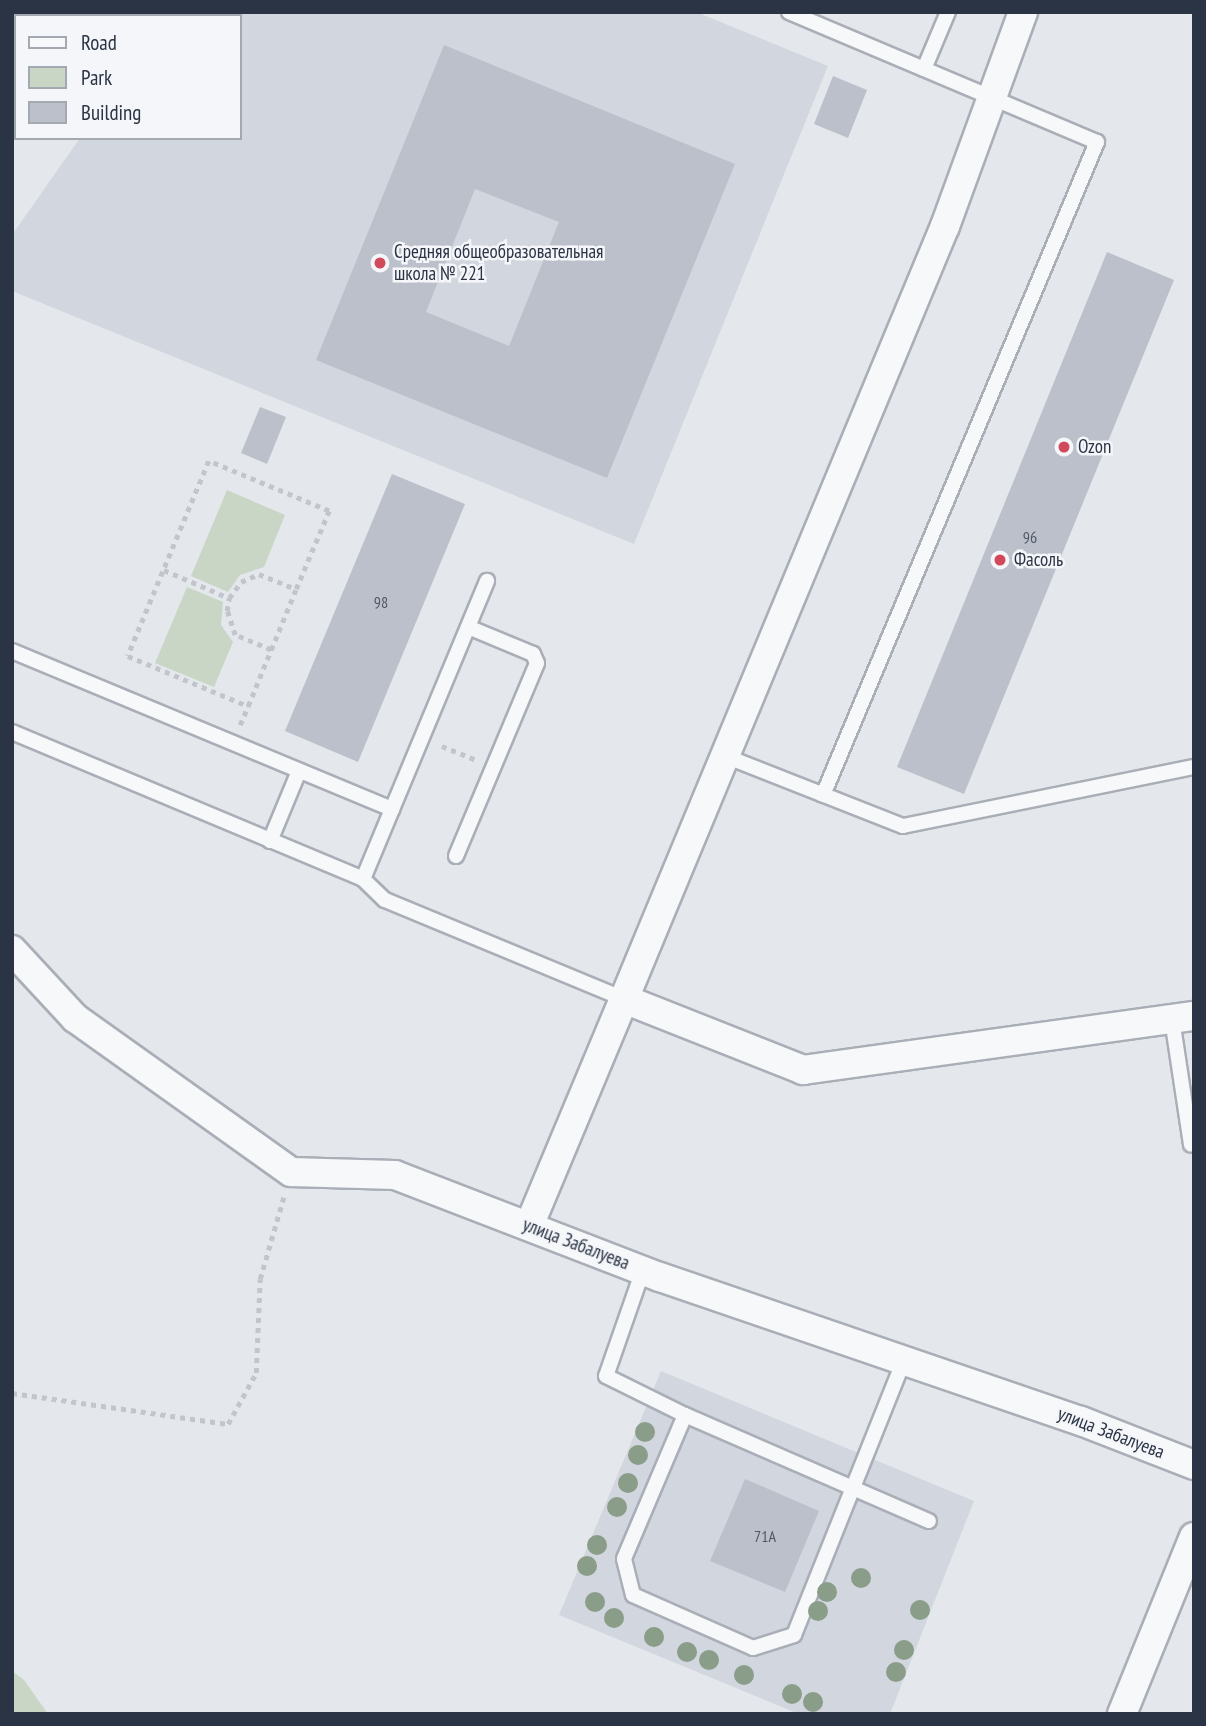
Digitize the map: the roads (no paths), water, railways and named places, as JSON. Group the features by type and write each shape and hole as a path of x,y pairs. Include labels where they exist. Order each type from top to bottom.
{"street":[{"path":"529,1226 945,226 1023,12"},
{"name":"улица Забалуева","path":"12,950 75,1018 291,1172 396,1175 643,1270 904,1358 1194,1465"},
{"path":"624,999 803,1070 1183,1017"},
{"path":"1122,1714 1194,1537"}],"lane":[{"path":"789,12 1097,142 823,794"},
{"path":"825,27 832,12"},
{"path":"924,69 948,12"},
{"path":"363,880 487,581"},
{"path":"456,856 537,658 468,627"},
{"path":"12,652 391,809"},
{"path":"12,732 363,880 385,900 624,999"},
{"path":"724,756 903,826 1194,767"},
{"path":"270,841 299,771"},
{"path":"1183,1017 1191,1145"},
{"path":"643,1270 606,1376 851,1490 929,1521"},
{"path":"685,1415 624,1559 633,1595 754,1648 794,1635 904,1358"}],"place":[{"name":"Средняя общеобразовательная школа № 221","path":"380,263"},
{"name":"Ozon","path":"1064,447"},
{"name":"Фасоль","path":"1000,560"}]}
